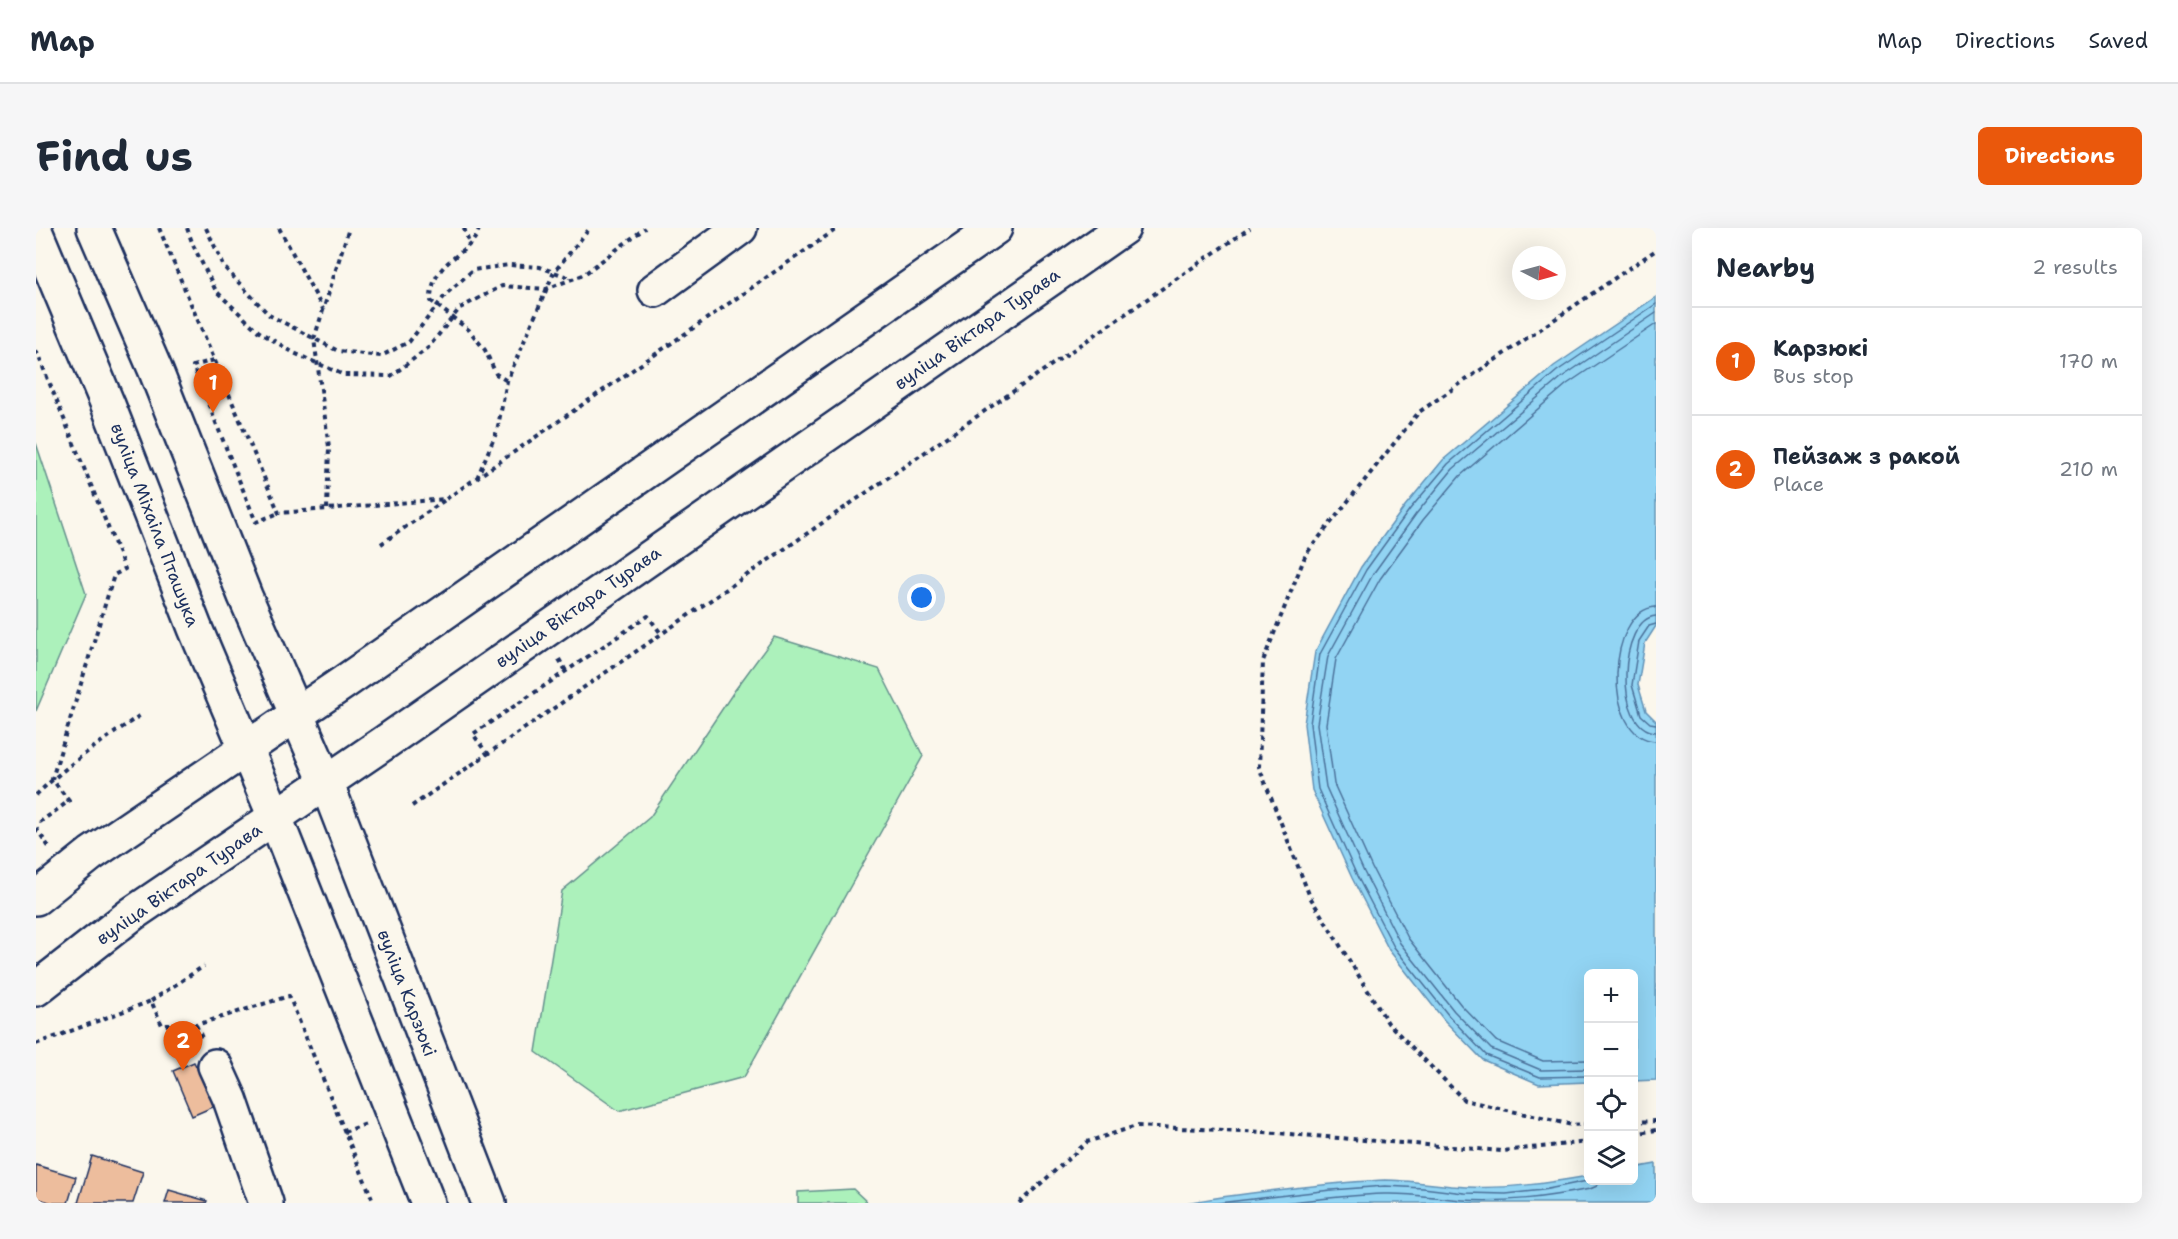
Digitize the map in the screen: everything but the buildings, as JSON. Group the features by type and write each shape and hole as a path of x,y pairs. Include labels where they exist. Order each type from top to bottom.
{"main road":[{"path":"94,228 155,369 245,596 326,782"},
{"path":"655,290 740,228"},
{"path":"36,898 91,854 297,714 995,228"},
{"name":"вуліца Віктара Турава","path":"36,989 132,915 1123,228"},
{"name":"вуліца Міхаіла Пташука","path":"36,233 108,405 195,628 275,817"},
{"name":"вуліца Карзюкі","path":"326,782 489,1203"},
{"path":"275,817 428,1203"},
{"path":"215,1066 230,1099 266,1203"}],"path":[{"path":"159,228 279,513"},
{"path":"187,228 216,291 258,332 294,353 344,375 391,376 428,348 460,308 502,286 546,289 583,275 645,228"},
{"path":"206,228 225,268 269,315 339,351 381,356 409,342 447,293 473,270 509,265 540,267 573,279"},
{"path":"279,228 323,310"},
{"path":"327,509 329,447 314,339 349,228"},
{"path":"464,228 469,244"},
{"path":"479,228 478,233 469,244 441,269 431,289 431,301 469,330 485,350 496,374 507,381"},
{"path":"477,478 497,431 507,381 546,289 554,272 590,228"},
{"path":"381,544 838,228"},
{"path":"412,806 1250,228"},
{"path":"1584,1124 1572,1125 1464,1100 1388,1023 1310,897 1259,767 1263,661 1306,554 1419,412 1656,250"},
{"path":"36,350 125,569 114,575 52,779"},
{"path":"214,360 193,366 256,522 279,513 446,499"},
{"path":"488,755 473,734 648,616 662,635"},
{"path":"36,795 52,779 96,745 142,714"},
{"path":"36,825 69,801 52,779"},
{"path":"36,1044 151,1001 204,966"},
{"path":"151,1001 162,1025 196,1025 290,996 374,1203"},
{"path":"1638,1122 1656,1121"},
{"path":"1019,1203 1087,1142 1136,1126 1264,1132 1502,1151 1584,1142"},
{"path":"1638,1133 1656,1130"}],"green space":[{"path":"36,443 86,594 36,711"},
{"path":"774,637 879,669 923,756 744,1077 619,1111 536,1052 562,891 650,817 735,690"},
{"path":"853,1189 868,1203 798,1203 798,1192"}],"water":[{"path":"1656,297 1656,626 1645,643 1638,685 1646,711 1656,721 1656,1080 1638,1081 1638,969 1584,969 1584,1082 1539,1084 1483,1060 1444,1020 1389,950 1352,878 1312,790 1304,724 1315,652 1361,567 1405,506 1443,460 1554,366"},
{"path":"1656,1164 1656,1203 1186,1203 1339,1183 1395,1180 1498,1187 1584,1177 1584,1185 1638,1185 1638,1167"}],"place":[{"name":"Карзюкі","path":"213,413"},
{"name":"Пейзаж з ракой","path":"183,1071"}]}
